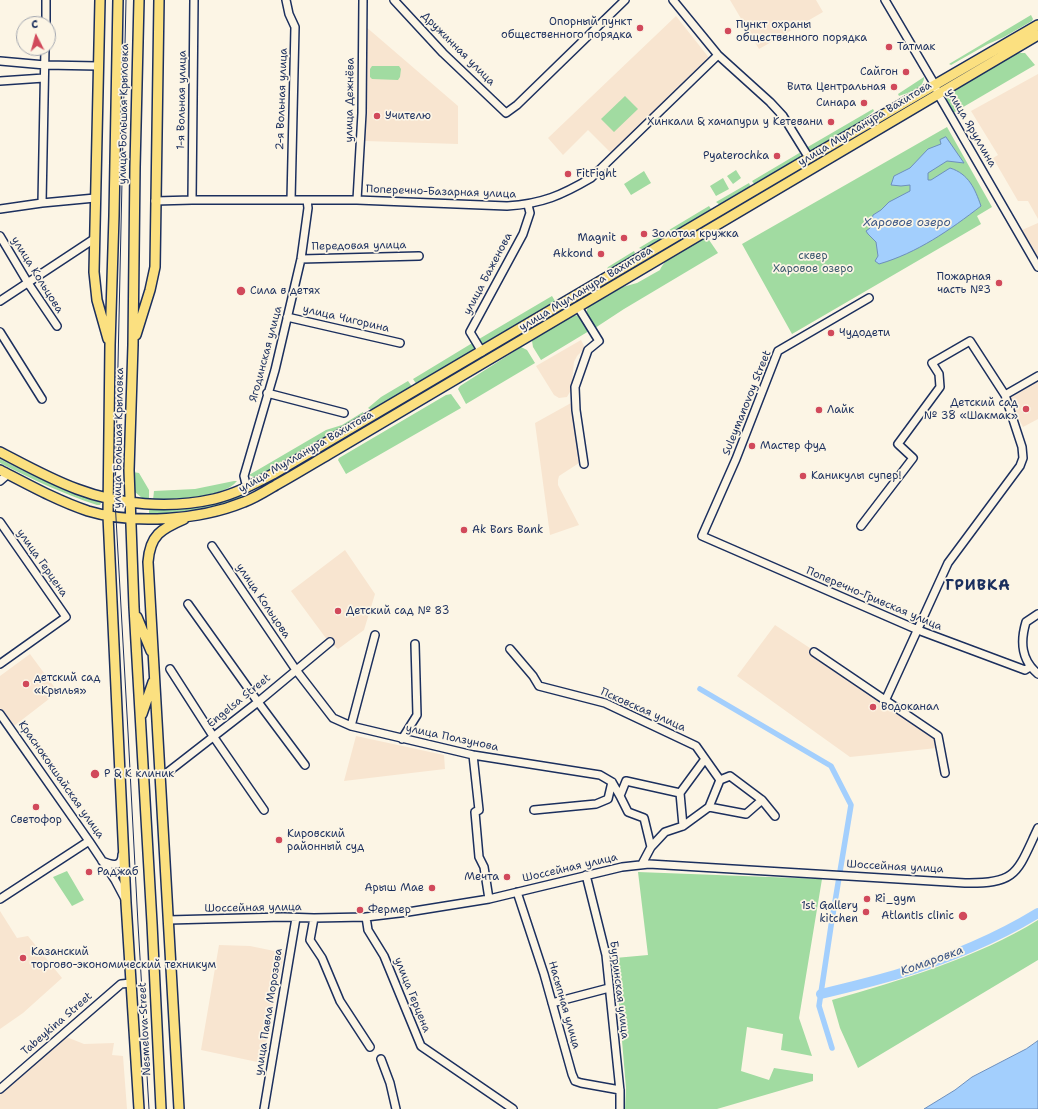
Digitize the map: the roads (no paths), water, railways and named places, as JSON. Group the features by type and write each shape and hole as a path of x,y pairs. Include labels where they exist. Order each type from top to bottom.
{"main road":[{"path":"100,0 94,239 95,291 102,322 110,345"},
{"name":"улица Большая Крыловка","path":"118,0 110,345 108,516 126,902"},
{"name":"улица Большая Крыловка","path":"138,0 133,345 129,470 134,607 152,923"},
{"path":"133,345 150,290 155,266 159,0"},
{"name":"улица Мулланура Вахитова","path":"108,499 130,503 171,504 215,499 247,488 482,352 1038,25"},
{"name":"улица Мулланура Вахитова","path":"108,516 130,519 191,516 217,511 252,498 1038,35"},
{"path":"0,452 50,478 76,489 108,499"},
{"path":"4,472 43,492 87,511 108,516"},
{"path":"179,1109 148,562 149,550 153,540 164,529 191,516"},
{"path":"134,607 154,660"},
{"path":"140,719 155,677"},
{"name":"Краснококшайская улица","path":"126,902 139,1109"},
{"name":"Nesmelova Street","path":"152,923 161,1109"}],"street":[{"path":"46,0 46,16"},
{"name":"1-я Вольная улица","path":"192,200 194,0"},
{"name":"2-я Вольная улица","path":"286,0 289,14 295,27 291,200"},
{"name":"улица Дежнёва","path":"357,200 362,113 363,0"},
{"name":"Дружинная улица","path":"394,0 443,53 506,113 517,105 625,0"},
{"path":"673,0 718,55 770,102 782,116 810,158"},
{"name":"улица Яруллина","path":"885,0 1038,267"},
{"name":"Поперечно-Базарная улица","path":"155,201 357,200 507,206 528,205 568,192 591,178 718,55"},
{"path":"42,203 45,56"},
{"path":"0,61 45,65 98,66"},
{"path":"0,80 44,78"},
{"path":"0,209 95,198"},
{"name":"Ягодинская улица","path":"247,488 244,476 267,393 275,370 301,259 308,208 307,200"},
{"name":"улица Баженова","path":"482,352 470,332 522,234 530,213 528,205"},
{"name":"улица Кольцова","path":"0,236 28,283 57,326"},
{"path":"0,301 94,239"},
{"name":"Передовая улица","path":"301,259 418,256"},
{"name":"Suleymanovoy Street","path":"702,536 736,459 778,351 869,298"},
{"path":"578,307 599,341 588,350 575,387 576,410 584,464"},
{"name":"улица Чигорина","path":"287,317 400,343"},
{"path":"0,332 42,399"},
{"path":"861,526 913,458 898,444 940,387 939,374 932,363 970,341 1005,395 1022,447 1023,458 1020,466 948,563 885,701"},
{"path":"1005,395 1038,376"},
{"path":"267,393 344,413"},
{"path":"0,481 4,472"},
{"name":"улица Герцена","path":"0,522 66,617 0,664"},
{"name":"Поперечно-Гривская улица","path":"702,536 918,630 1025,670 1030,667"},
{"name":"улица Кольцова","path":"212,546 296,670"},
{"path":"188,604 258,702 305,764"},
{"path":"1038,614 1026,622 1022,635 1023,646 1030,667 1038,674"},
{"path":"351,726 375,635"},
{"name":"Engelsa Street","path":"161,774 168,772 258,702 330,642"},
{"path":"402,738 417,715 415,644"},
{"name":"Псковская улица","path":"510,649 533,676 538,686 605,703 696,746 720,780"},
{"path":"814,652 938,736 945,773"},
{"path":"170,668 213,736 264,810"},
{"name":"улица Ползунова","path":"296,670 333,718 351,726 473,755 600,775 612,782"},
{"name":"Краснококшайская улица","path":"0,714 89,841 120,888 126,902"},
{"path":"473,755 479,810 475,812 479,857 484,867 489,899"},
{"path":"683,826 680,793 705,760"},
{"path":"642,864 651,847 665,832 683,826 709,808 720,780 730,776 762,800 775,816"},
{"path":"620,796 626,781 680,793"},
{"path":"612,782 628,812 644,818 651,847"},
{"path":"534,810 596,804 608,799 612,782"},
{"path":"709,808 746,814 762,800"},
{"name":"Шоссейная улица","path":"168,920 366,917 423,910 489,899 622,866 642,864 979,883 1000,880 1015,872 1038,828"},
{"path":"0,899 89,841"},
{"path":"102,861 112,865 120,863 122,858 123,843"},
{"name":"Бугринская улица","path":"586,875 606,955 620,1090 620,1109"},
{"name":"Насыпная улица","path":"517,892 575,1080 581,1084 620,1090"},
{"name":"улица Герцена","path":"366,917 368,930 384,956 421,1046 514,1109"},
{"name":"улица Павла Морозова","path":"264,1109 296,918"},
{"path":"314,918 310,940 322,958 340,1002 370,1047"},
{"name":"Tabeykina Street","path":"0,1089 121,984 131,983"},
{"path":"552,1003 609,988"},
{"path":"381,1059 390,1083 396,1109"}],"water":[{"name":"Харовое озеро","path":"946,137 964,163 947,161 928,173 928,180 931,180 950,168 957,171 967,178 974,188 981,206 933,240 907,254 879,264 875,261 878,256 876,242 866,231 870,228 873,215 889,202 910,191 910,185 891,185 894,176 910,168 928,149 941,144 940,140"},
{"path":"1038,1041 1038,1109 924,1109 955,1090 972,1077 1026,1049"}],"waterway":[{"path":"700,689 831,766 851,805 819,1006 832,1048"},
{"name":"Комаровка","path":"821,994 886,978 932,963 986,941 1038,913"}],"tram line":[{"path":"126,0 115,500 149,1109"}],"place":[{"name":"Опорный пункт общественного порядка","path":"640,28"},
{"name":"Пункт охраны общественного порядка","path":"728,31"},
{"name":"Татмак","path":"889,47"},
{"name":"Сайгон","path":"906,72"},
{"name":"Вита Центральная","path":"894,87"},
{"name":"Синара","path":"864,103"},
{"name":"Учителю","path":"377,116"},
{"name":"Хинкали & хачапури у Кетевани","path":"831,122"},
{"name":"Pyaterochka","path":"777,156"},
{"name":"FitFight","path":"568,174"},
{"name":"Золотая кружка","path":"644,234"},
{"name":"Magnit","path":"624,238"},
{"name":"Akkond","path":"601,254"},
{"name":"Пожарная часть №3","path":"999,283"},
{"name":"Сила в детях","path":"241,291"},
{"name":"Чудодети","path":"831,333"},
{"name":"Детский сад № 38 «Шакмак»","path":"1026,409"},
{"name":"Лайк","path":"819,410"},
{"name":"Мастер фуд","path":"752,446"},
{"name":"Каникулы супер!","path":"803,476"},
{"name":"Ak Bars Bank","path":"464,530"},
{"name":"Детский сад № 83","path":"338,611"},
{"name":"детский сад «Крылья»","path":"26,684"},
{"name":"Водоканал","path":"873,707"},
{"name":"Р & К клиник","path":"95,774"},
{"name":"Светофор","path":"36,807"},
{"name":"Кировский районный суд","path":"279,840"},
{"name":"Раджаб","path":"89,872"},
{"name":"Мечта","path":"507,877"},
{"name":"Арыш Мае","path":"432,888"},
{"name":"Ri_gym","path":"867,899"},
{"name":"Фермер","path":"360,910"},
{"name":"1st Gallery kitchen","path":"866,912"},
{"name":"Atlantis clinic","path":"963,916"},
{"name":"Казанский торгово-экономический техникум","path":"23,958"}],"district":[{"name":"ГРИВКА","path":"978,586"}],"park label":[{"name":"сквер Харовое озеро","path":"813,262"}]}
